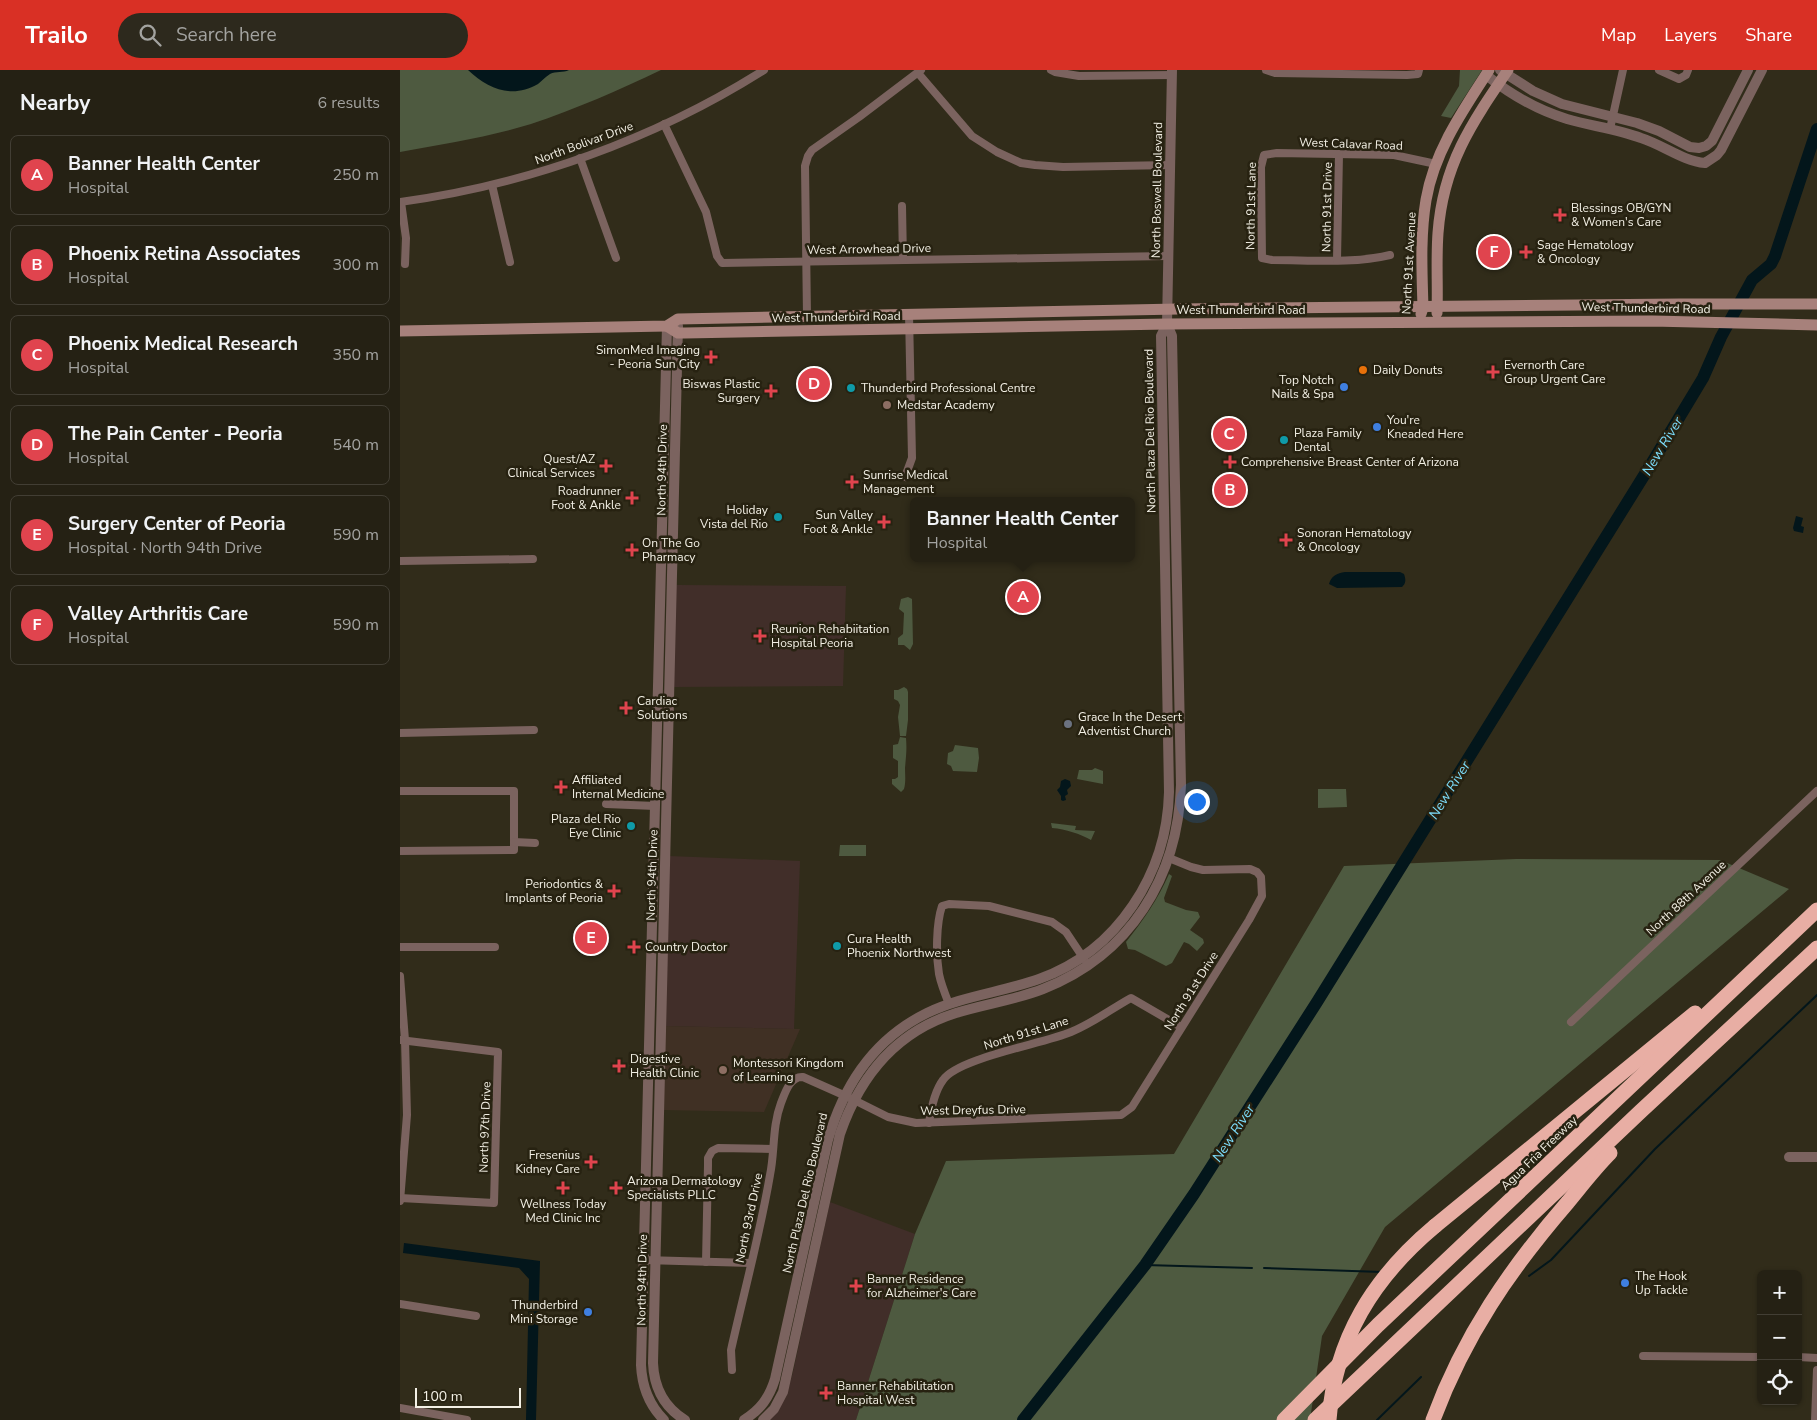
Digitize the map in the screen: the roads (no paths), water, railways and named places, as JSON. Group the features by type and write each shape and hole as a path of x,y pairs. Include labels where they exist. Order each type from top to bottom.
{"highway":[{"path":"1329,1420 1331,1400 1339,1364 1352,1327 1380,1282 1415,1243 1712,999 1790,927 1814,913"},
{"name":"Agua Fria Freeway","path":"1284,1420 1378,1325 1814,913"},
{"path":"1315,1420 1641,1111 1817,948"},
{"path":"1433,1420 1456,1365 1492,1299 1534,1240 1614,1149 1641,1111"}],"main road":[{"path":"1436,323 1438,235 1442,203 1448,180 1459,149 1470,126 1498,84 1504,71"},
{"name":"North 91st Avenue","path":"1419,323 1423,308 1422,234 1426,200 1436,164 1457,120 1488,73"},
{"path":"1436,164 1442,180 1440,189 1442,203"},
{"name":"West Thunderbird Road","path":"678,319 1167,310 1817,304"},
{"path":"755,331 773,325 803,322 807,319 807,316"},
{"path":"400,331 667,326 678,319"},
{"name":"West Thunderbird Road","path":"678,333 1167,324 1671,322 1817,324"},
{"path":"667,326 678,333"}],"street":[{"name":"North Bolivar Drive","path":"401,202 431,198 492,185 580,158 664,124 712,100 764,70"},
{"path":"1051,70 1079,76 1172,72"},
{"path":"1266,70 1275,73 1418,72"},
{"path":"1610,129 1623,70"},
{"path":"1659,70 1679,79 1686,75 1688,70"},
{"path":"1504,71 1533,91 1556,102 1637,123 1659,131 1690,147 1699,148 1706,146 1712,141 1748,70"},
{"path":"1488,73 1498,84 1528,103 1554,115 1643,138 1692,161 1705,163 1721,150 1762,70"},
{"path":"807,316 805,166 808,156 812,150 919,71 972,136 997,152 1021,163 1063,167 1170,165"},
{"name":"North Boswell Boulevard","path":"1167,310 1172,72"},
{"name":"West Arrowhead Drive","path":"664,124 706,212 717,256 722,263 1168,256"},
{"name":"West Calavar Road","path":"1264,155 1277,153 1403,156 1436,164"},
{"name":"North 91st Drive","path":"1337,260 1340,154"},
{"name":"North 91st Lane","path":"1264,155 1261,167 1262,258 1272,260 1337,260"},
{"path":"580,158 616,258"},
{"path":"492,185 510,262"},
{"path":"401,202 406,238 406,264"},
{"path":"902,206 903,260"},
{"path":"1337,260 1375,258 1390,255"},
{"path":"1167,310 1167,324"},
{"path":"905,477 912,458 909,314"},
{"name":"North 94th Drive","path":"671,382 678,333 678,319"},
{"name":"North Plaza Del Rio Boulevard","path":"897,1038 946,1016 1031,993 1068,978 1085,961 1120,938 1130,928 1173,821 1170,792 1166,643 1161,336 1167,324"},
{"name":"North Plaza Del Rio Boulevard","path":"1140,905 1157,886 1169,858 1173,821 1181,785 1172,336 1167,324"},
{"name":"North 94th Drive","path":"666,612 661,567 670,423 671,382 667,326"},
{"path":"1162,410 1174,410"},
{"name":"North 94th Drive","path":"664,1420 645,1390 642,1374 649,1260 666,612 672,567 670,423"},
{"path":"1164,508 1175,508"},
{"path":"400,561 533,559"},
{"path":"661,567 672,567"},
{"path":"1165,574 1176,574"},
{"path":"1166,643 1178,642"},
{"path":"1168,705 1179,705"},
{"path":"400,733 534,730"},
{"path":"400,791 514,791 514,846"},
{"name":"North 88th Avenue","path":"1572,1022 1817,791"},
{"path":"606,804 661,806"},
{"path":"400,851 514,846 535,843"},
{"name":"North 91st Drive","path":"1126,1112 1132,1107 1262,896 1261,876 1250,869 1203,870 1169,858"},
{"path":"949,1004 939,975 938,964 939,914 942,906 949,904 989,906 1052,922 1066,932 1085,961"},
{"path":"400,947 495,946"},
{"name":"North Plaza Del Rio Boulevard","path":"744,1420 767,1400 775,1379 828,1140 835,1117 849,1097 888,1052 897,1038 928,1012 949,1004 1038,979 1085,961"},
{"path":"400,976 406,1115 400,1199"},
{"name":"North 91st Lane","path":"929,1123 932,1105 943,1079 953,1071 967,1063 1049,1040 1073,1031 1106,1014 1131,998 1181,1027"},
{"name":"North 97th Drive","path":"400,1199 494,1203 498,1052 402,1040"},
{"name":"West Dreyfus Drive","path":"798,1076 849,1097 888,1117 902,1121 929,1123 1111,1117 1126,1112"},
{"name":"North 93rd Drive","path":"732,1370 731,1350 770,1175 774,1128 789,1085 798,1076"},
{"name":"North Plaza Del Rio Boulevard","path":"763,1420 774,1408 782,1392 849,1097"},
{"path":"706,1262 708,1165 712,1151 718,1148 773,1149"},
{"path":"1789,1157 1817,1157"},
{"path":"649,1260 751,1263"},
{"name":"North 94th Drive","path":"649,1260 653,1373 662,1398 672,1411 685,1420"},
{"path":"400,1304 476,1316"},
{"path":"1643,1356 1757,1357"},
{"path":"1802,1358 1817,1358"},
{"path":"1816,1420 1817,1370"},
{"path":"400,1408 467,1420"}],"waterway":[{"name":"New River","path":"1023,1420 1145,1265 1194,1194 1317,1002 1653,461 1703,378 1721,337 1752,280 1771,264 1775,256 1817,129"},
{"path":"1529,1276 1551,1260 1655,1149 1817,995"},
{"path":"1145,1265 1252,1268"},
{"path":"1264,1268 1382,1272"},
{"path":"1377,1420 1421,1377"}],"place":[{"name":"Blessings OB/GYN & Women's Care","path":"1560,215"},
{"name":"Valley Arthritis Care","path":"1494,252"},
{"name":"Sage Hematology & Oncology","path":"1526,252"},
{"name":"SimonMed Imaging - Peoria Sun City","path":"711,357"},
{"name":"Daily Donuts","path":"1363,370"},
{"name":"Evernorth Care Group Urgent Care","path":"1493,372"},
{"name":"The Pain Center - Peoria","path":"814,384"},
{"name":"Top Notch Nails & Spa","path":"1344,387"},
{"name":"Thunderbird Professional Centre","path":"851,388"},
{"name":"Biswas Plastic Surgery","path":"771,391"},
{"name":"Medstar Academy","path":"887,405"},
{"name":"You're Kneaded Here","path":"1377,427"},
{"name":"Phoenix Medical Research","path":"1229,434"},
{"name":"Plaza Family Dental","path":"1284,440"},
{"name":"Comprehensive Breast Center of Arizona","path":"1230,462"},
{"name":"Quest/AZ Clinical Services","path":"606,466"},
{"name":"Sunrise Medical Management","path":"852,482"},
{"name":"Phoenix Retina Associates","path":"1230,490"},
{"name":"Roadrunner Foot & Ankle","path":"632,498"},
{"name":"Holiday Vista del Rio","path":"778,517"},
{"name":"Sun Valley Foot & Ankle","path":"884,522"},
{"name":"Sonoran Hematology & Oncology","path":"1286,540"},
{"name":"On The Go Pharmacy","path":"632,550"},
{"name":"Banner Health Center","path":"1023,597"},
{"name":"Reunion Rehabiitation Hospital Peoria","path":"760,636"},
{"name":"Cardiac Solutions","path":"626,708"},
{"name":"Grace In the Desert Adventist Church","path":"1068,724"},
{"name":"Affiliated Internal Medicine","path":"561,787"},
{"name":"Plaza del Rio Eye Clinic","path":"631,826"},
{"name":"Periodontics & Implants of Peoria","path":"614,891"},
{"name":"Surgery Center of Peoria","path":"591,938"},
{"name":"Cura Health Phoenix Northwest","path":"837,946"},
{"name":"Country Doctor","path":"634,947"},
{"name":"Digestive Health Clinic","path":"619,1066"},
{"name":"Montessori Kingdom of Learning","path":"723,1070"},
{"name":"Fresenius Kidney Care","path":"591,1162"},
{"name":"Wellness Today Med Clinic Inc","path":"563,1188"},
{"name":"Arizona Dermatology Specialists PLLC","path":"616,1188"},
{"name":"The Hook Up Tackle","path":"1625,1283"},
{"name":"Banner Residence for Alzheimer's Care","path":"856,1286"},
{"name":"Thunderbird Mini Storage","path":"588,1312"},
{"name":"Banner Rehabilitation Hospital West","path":"826,1393"}]}
